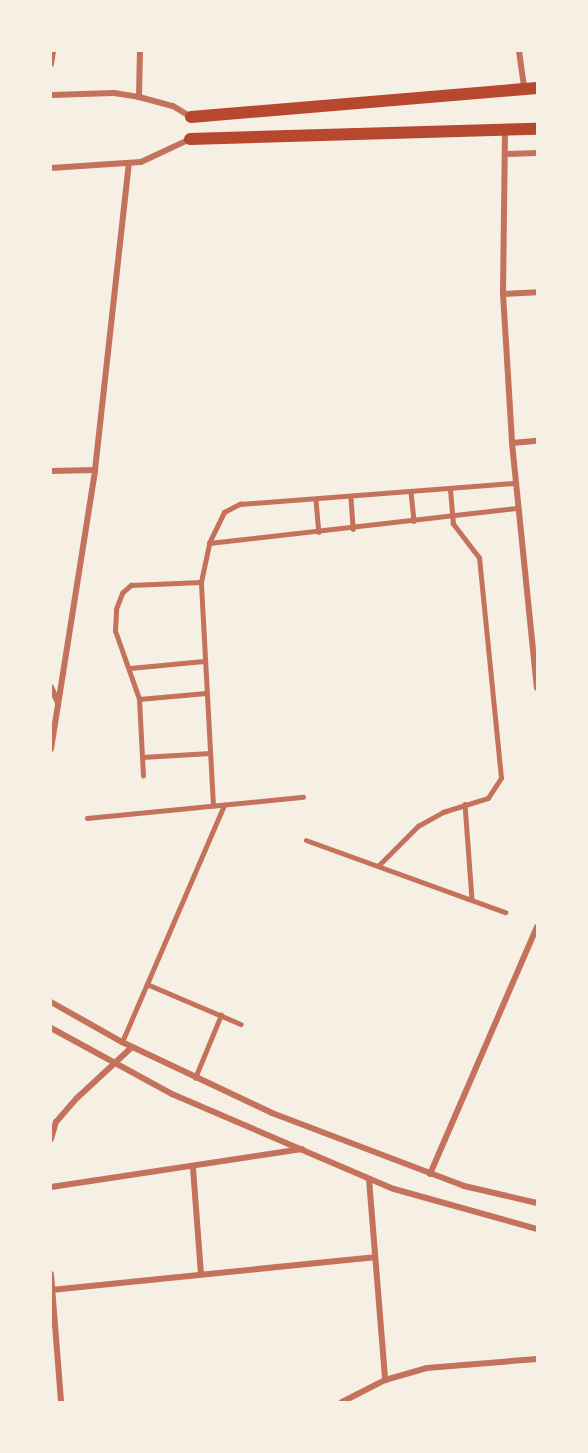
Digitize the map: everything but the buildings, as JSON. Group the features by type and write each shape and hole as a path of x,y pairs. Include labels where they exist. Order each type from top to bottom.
{"main road":[{"path":"191,117 537,87"},
{"path":"190,139 537,129"}],"street":[{"path":"51,64 52,51"},
{"path":"139,97 140,51"},
{"path":"519,51 524,88"},
{"path":"51,95 114,93 173,106 191,117"},
{"path":"505,129 503,294 512,443 537,688"},
{"path":"51,168 129,164 157,156 190,139"},
{"path":"506,154 537,153"},
{"path":"51,749 95,470 129,164"},
{"path":"503,294 537,292"},
{"path":"512,443 537,441"},
{"path":"51,471 95,470"},
{"path":"51,687 58,703"},
{"path":"430,1174 537,927"},
{"path":"51,1002 122,1042 272,1113 430,1174 494,1194 537,1203"},
{"path":"51,1028 172,1094 369,1179 438,1204 537,1229"},
{"path":"51,1139 56,1122 132,1047"},
{"path":"51,1187 193,1168 302,1149"},
{"path":"193,1168 201,1274"},
{"path":"369,1179 385,1380"},
{"path":"52,1290 374,1257"},
{"path":"51,1274 53,1335 61,1402"},
{"path":"342,1402 385,1380 427,1368 537,1359"}],"lane":[{"path":"213,806 201,582 209,543 224,512 240,504 351,498 516,483"},
{"path":"378,866 418,826 465,804 488,798 501,778 479,558 451,517 450,489"},
{"path":"411,492 414,522"},
{"path":"351,498 352,529"},
{"path":"316,500 319,532"},
{"path":"209,543 414,522 518,508"},
{"path":"143,776 139,699 130,668 115,631 116,609 125,589 135,584 201,582"},
{"path":"130,668 204,661"},
{"path":"139,699 206,693"},
{"path":"142,757 210,753"},
{"path":"87,818 303,797"},
{"path":"465,804 472,900"},
{"path":"122,1042 224,805"},
{"path":"306,840 505,912"},
{"path":"147,984 242,1024"},
{"path":"195,1078 221,1015"}]}
